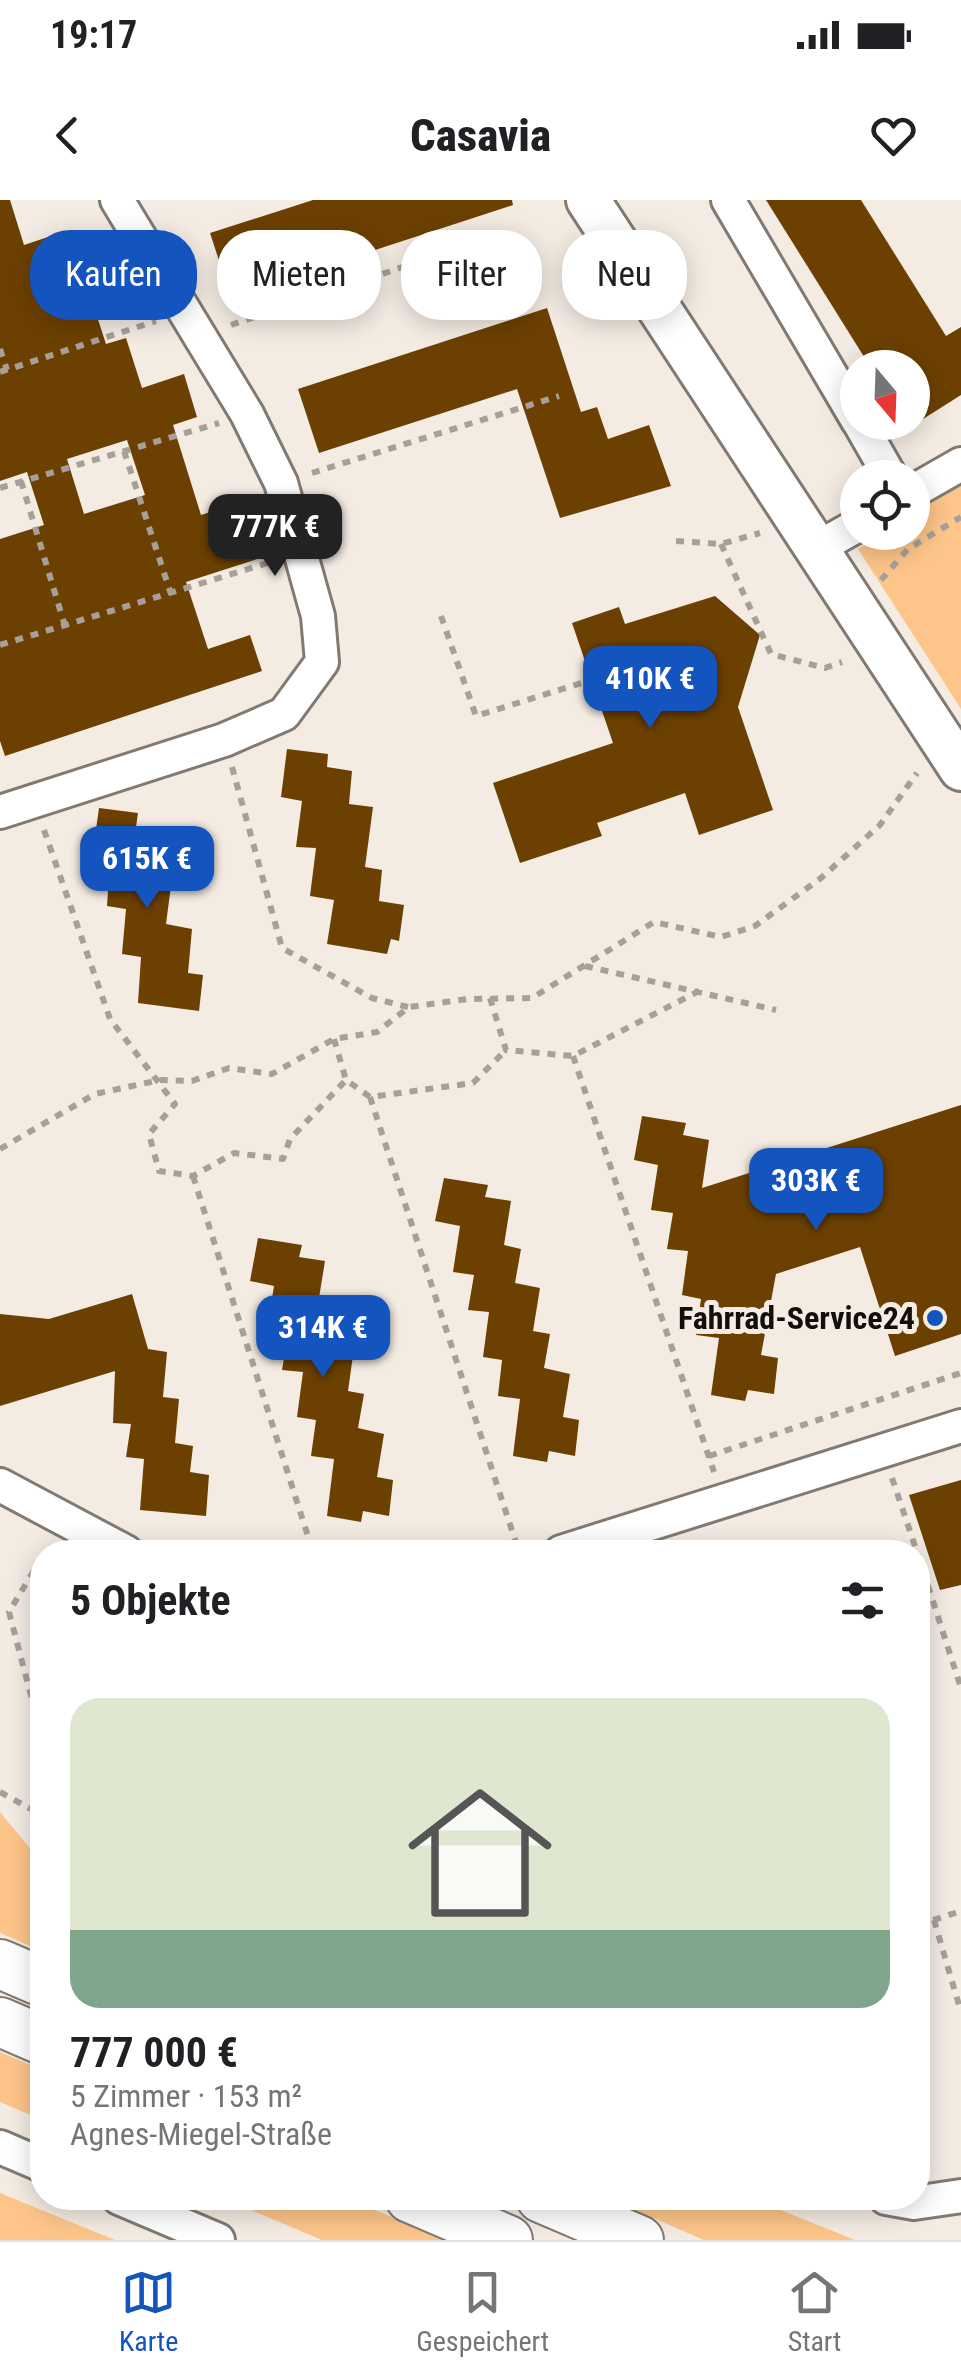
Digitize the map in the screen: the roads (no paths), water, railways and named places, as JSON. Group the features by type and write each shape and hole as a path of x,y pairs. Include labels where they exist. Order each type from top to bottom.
{"highway":[{"path":"0,1964 30,1977"},
{"path":"0,2022 30,2035"},
{"path":"438,2210 508,2240"},
{"path":"570,2210 639,2240"}],"main road":[{"path":"588,200 961,768"}],"street":[{"path":"0,812 224,740 284,714 322,662 318,616 281,483 247,414 117,200"},
{"path":"728,200 840,391"},
{"path":"930,482 961,464"},
{"path":"819,547 840,535"},
{"path":"599,1540 961,1426"},
{"path":"0,1484 104,1540"},
{"path":"0,2147 30,2160"},
{"path":"930,2201 961,2196"},
{"path":"147,2210 218,2240"}],"place":[{"name":"Fahrrad-Service24","path":"935,1318"}]}
